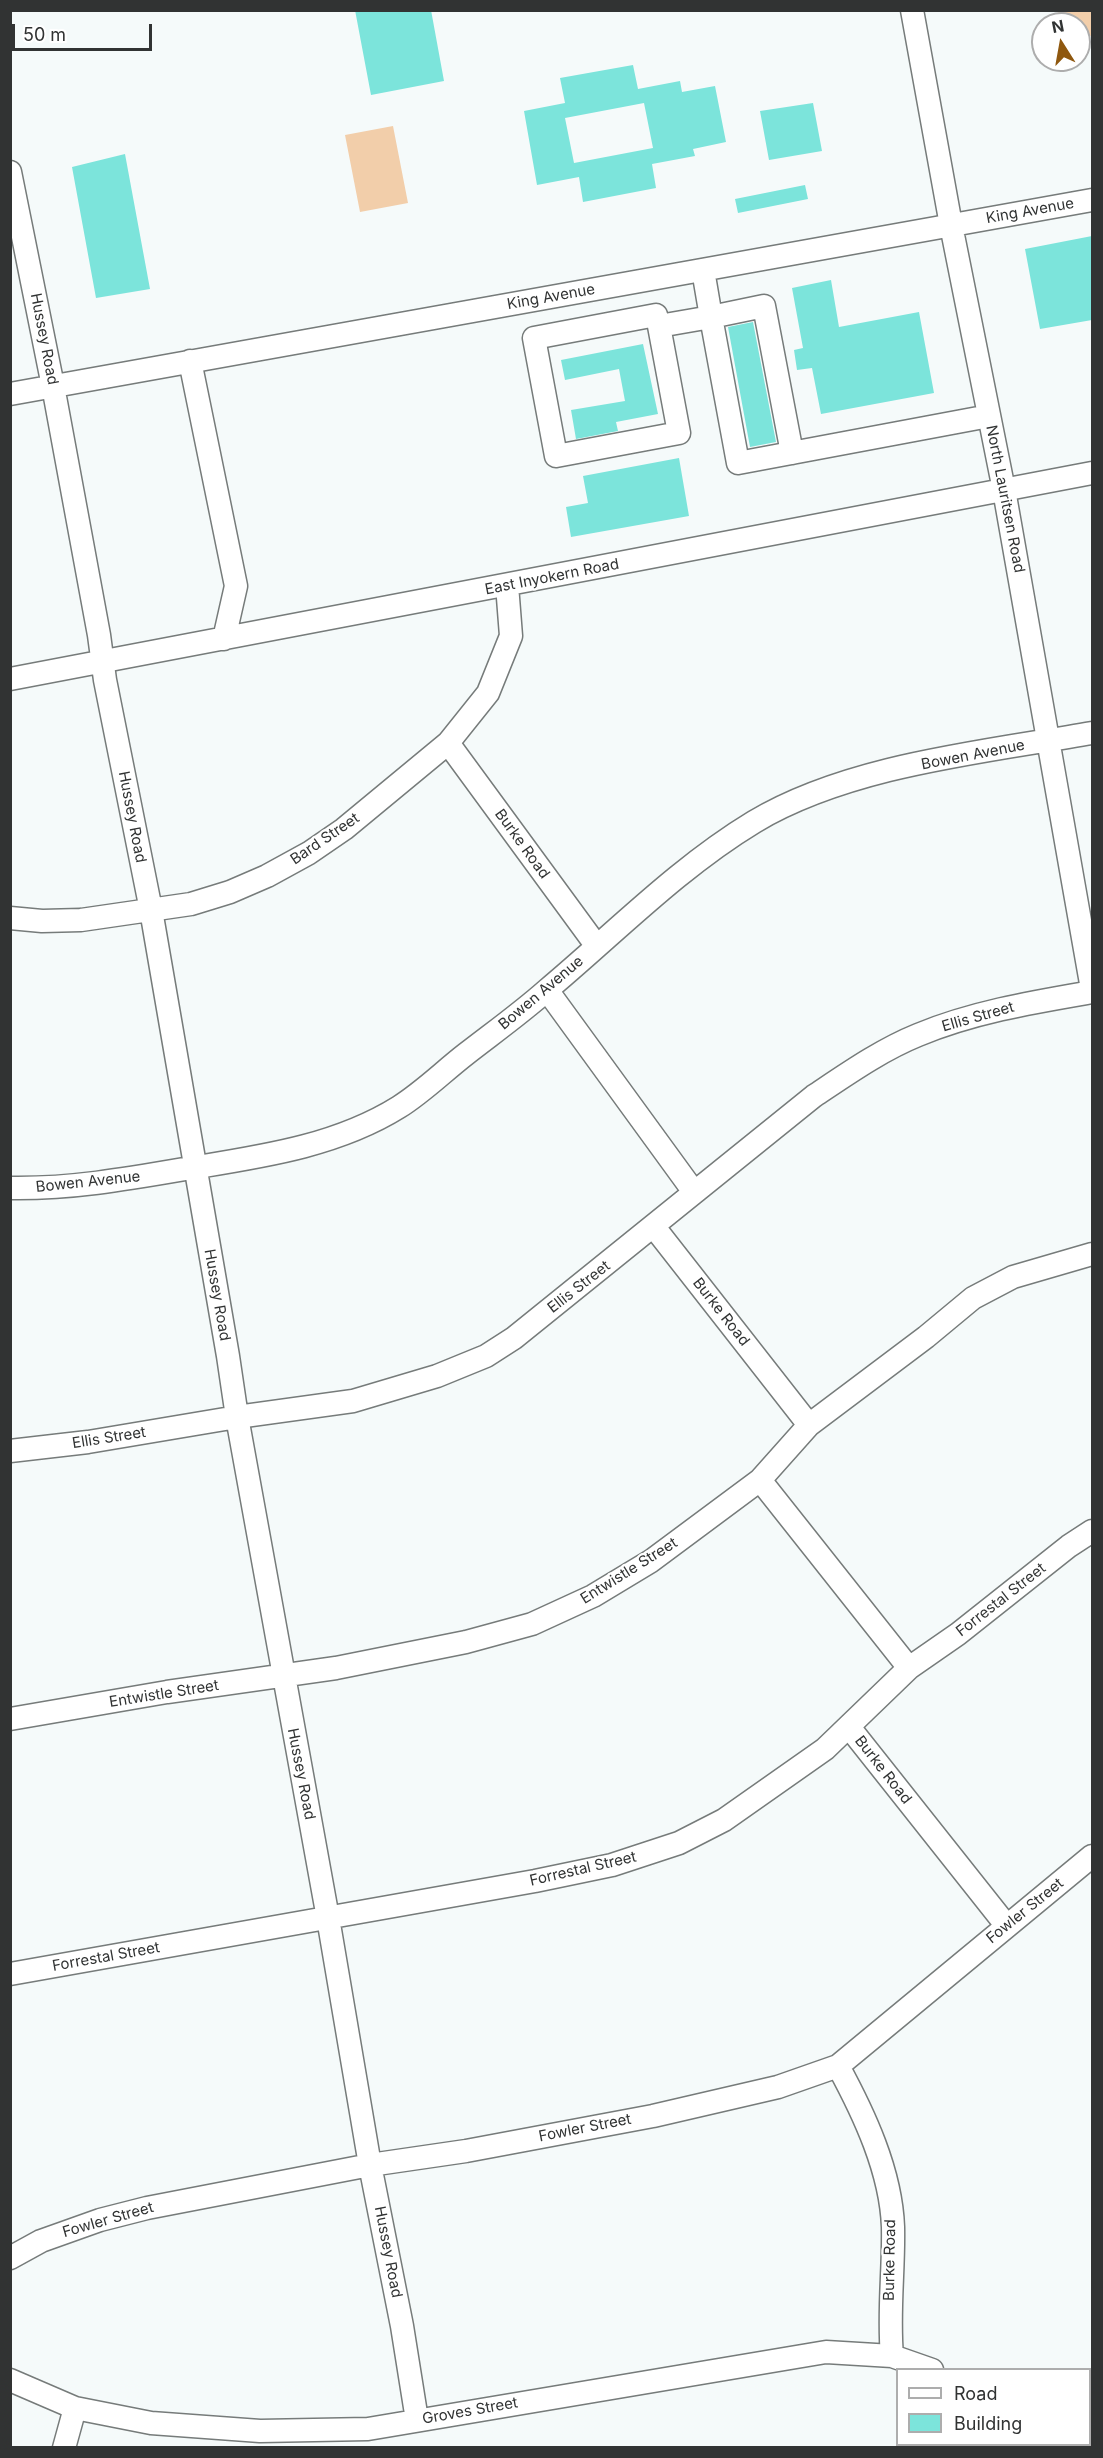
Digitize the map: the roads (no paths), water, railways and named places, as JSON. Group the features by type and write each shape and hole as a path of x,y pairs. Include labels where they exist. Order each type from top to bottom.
{"street":[{"name":"North Lauritsen Road","path":"912,10 951,225 1004,490 1092,990"},
{"name":"Hussey Road","path":"10,172 53,386 151,910 237,1417 328,1918 370,2165 402,2326 417,2420"},
{"name":"King Avenue","path":"10,394 1092,200"},
{"path":"703,270 738,463 989,416"},
{"path":"650,279 658,321 679,433 556,456 534,338 658,321 711,317 764,306 792,453"},
{"path":"190,361 236,586 224,639"},
{"name":"East Inyokern Road","path":"10,680 1092,473"},
{"name":"Bard Street","path":"10,918 42,921 81,920 191,904 230,892 309,853 344,829 448,743 488,693 511,636 507,585"},
{"name":"Bowen Avenue","path":"10,1188 95,1184 272,1155 315,1143 361,1126 400,1107 547,990 596,945 698,860 755,822 808,795 867,776 1092,733"},
{"name":"Burke Road","path":"448,743 596,945"},
{"path":"547,990 694,1192"},
{"name":"Ellis Street","path":"10,1451 88,1442 237,1417 353,1401 437,1376 486,1356 514,1338 814,1096 867,1062 917,1035 973,1017 1092,990"},
{"name":"Burke Road","path":"654,1227 809,1425"},
{"name":"Entwistle Street","path":"10,1719 167,1692 283,1676 466,1642 531,1624 593,1596 651,1561 760,1480 809,1425 926,1337 973,1298 1013,1277 1092,1254"},
{"path":"760,1480 909,1668"},
{"name":"Forrestal Street","path":"10,1974 612,1865 679,1843 724,1820 825,1749 909,1668 958,1634 1069,1546 1092,1531"},
{"name":"Burke Road","path":"849,1727 1006,1925"},
{"name":"Fowler Street","path":"10,2258 41,2241 100,2220 147,2208 370,2165 466,2151 653,2116 778,2086 838,2066 1092,1856"},
{"name":"Burke Road","path":"838,2066 856,2101 879,2160 888,2191 893,2225 889,2323 892,2356"},
{"name":"Groves Street","path":"10,2380 75,2408 152,2423 260,2432 368,2429 826,2352 892,2356 926,2368"},
{"path":"64,2448 75,2408"}]}
